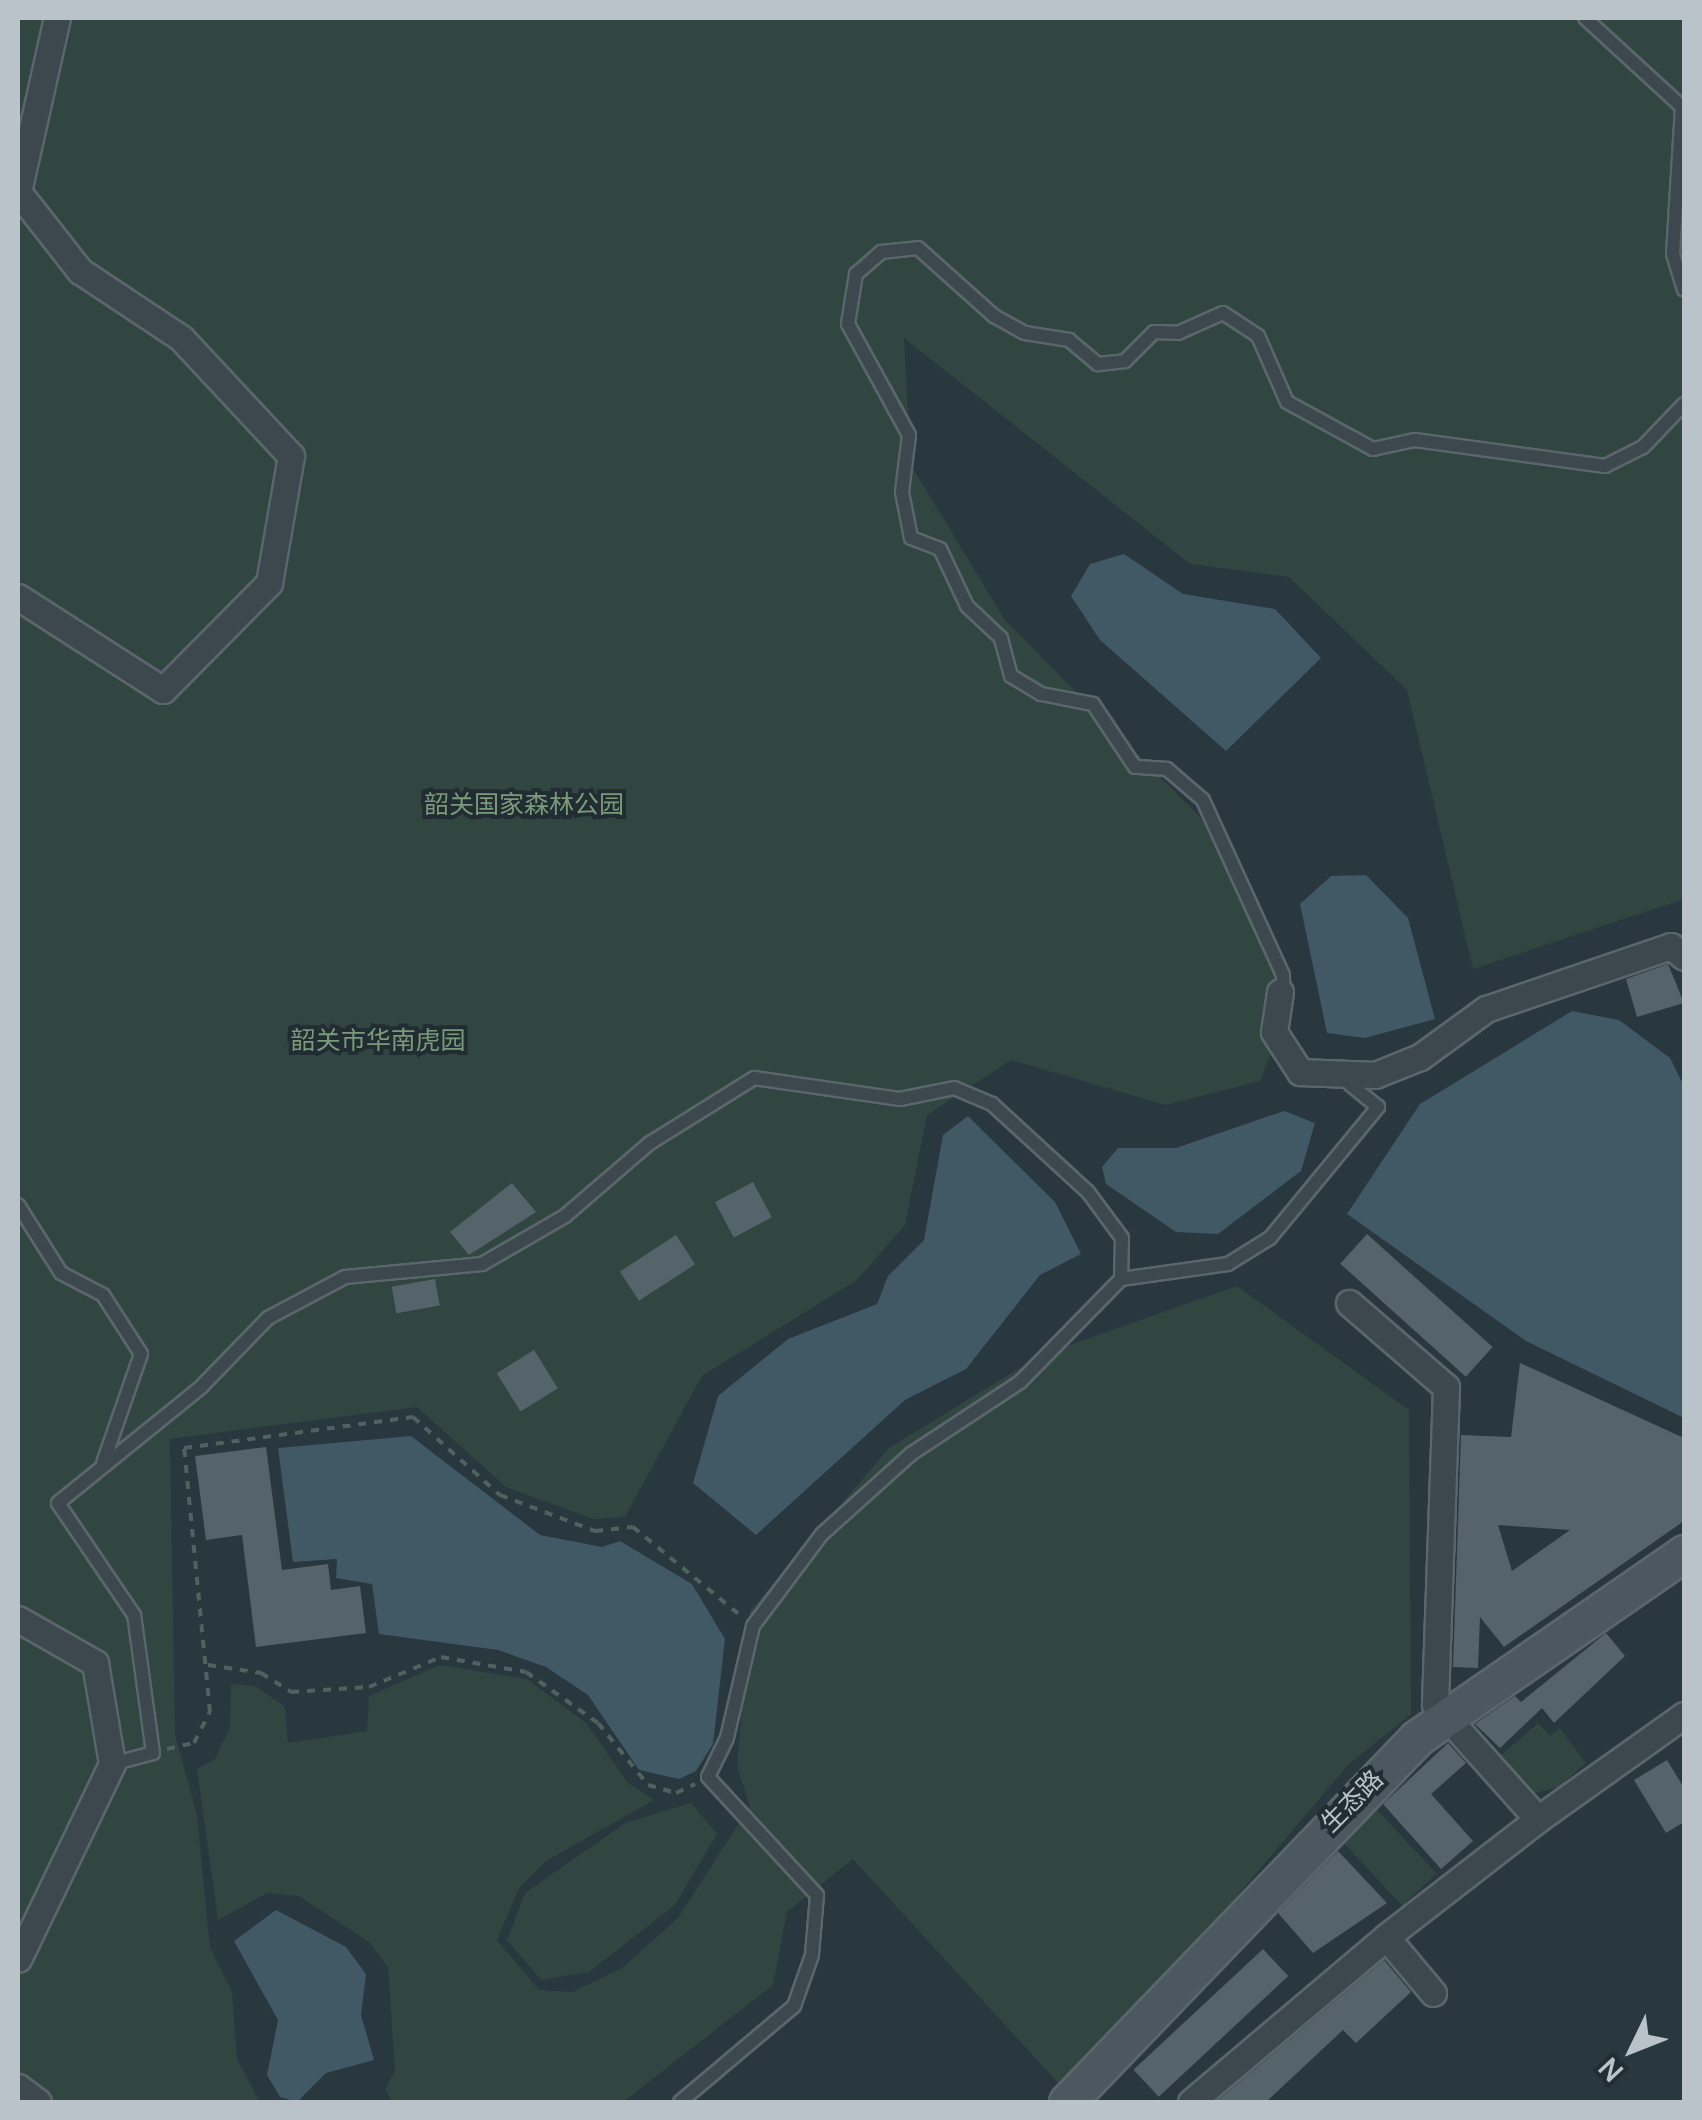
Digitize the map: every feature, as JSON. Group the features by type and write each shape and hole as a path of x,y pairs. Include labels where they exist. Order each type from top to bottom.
{"street":[{"path":"18,597 163,690 270,584 291,456 180,338 80,271 18,192 57,18"},
{"path":"1280,992 1274,1032 1300,1072 1375,1075 1420,1057 1486,1009 1671,946 1684,957"},
{"path":"1349,1303 1446,1387 1435,1704 1538,1818"},
{"name":"生态路","path":"1068,2102 1344,1806 1446,1718 1684,1553"},
{"path":"18,1619 95,1663 112,1764 18,1959"},
{"path":"1191,2102 1386,1938 1538,1818 1684,1719"},
{"path":"1386,1938 1433,1993"},
{"path":"18,2086 38,2102"}],"lane":[{"path":"1585,18 1682,106 1673,254 1684,289"},
{"path":"680,2102 794,2006 812,1955 817,1895 708,1777 728,1738 752,1626 822,1534 911,1454 1020,1382 1121,1279 1228,1264 1270,1238 1378,1107 1362,1086 1302,1082 1287,1052 1283,976 1203,800 1167,769 1135,767 1094,704 1041,694 1012,676 1001,638 967,606 940,549 911,538 902,492 909,435 848,324 856,274 881,252 918,248 994,316 1025,334 1069,340 1098,364 1124,360 1154,332 1178,333 1223,313 1265,346 1287,402 1373,448 1415,440 1605,466 1643,447 1684,404"},
{"path":"112,1764 153,1753 134,1615 58,1503 268,1318 345,1276 482,1264 565,1216 650,1143 754,1078 900,1099 954,1088 992,1104 1088,1192 1122,1238 1121,1279"},
{"path":"18,1205 60,1273 103,1295 141,1354 99,1470"}],"path":[{"path":"153,1753 194,1742 210,1712 184,1448 413,1418 500,1496 595,1531 632,1527 752,1626"},
{"path":"208,1664 261,1673 292,1692 368,1687 442,1657 526,1672 598,1723 648,1785 676,1792 708,1777"}],"green space":[{"name":"韶关国家森林公园","path":"18,18 1684,18 1684,899 1473,969 1407,690 1289,577 1190,564 904,338 911,465 1005,620 1203,820 1291,1002 1260,1081 1166,1105 1011,1060 927,1115 905,1225 857,1280 702,1376 625,1517 593,1519 506,1487 417,1407 170,1439 175,1735 197,1815 210,1948 232,1992 237,2059 260,2102 18,2102"},
{"path":"1237,1286 1409,1410 1411,1714 1347,1766 1102,2056 1060,2085 853,1859 787,1912 773,1985 623,2102 392,2102 385,2089 395,2071 388,1967 369,1942 299,1896 267,1893 218,1920 197,1769 215,1759 230,1727 231,1684 255,1686 285,1707 288,1743 367,1731 369,1696 440,1665 527,1679 586,1723 628,1783 654,1800 546,1861 519,1888 497,1940 539,1990 573,1992 622,1968 678,1918 750,1806 737,1767 750,1611 889,1448 1041,1355"},
{"path":"1538,1723 1550,1736 1560,1728 1586,1763 1559,1787 1535,1793 1500,1756"},
{"path":"1367,1799 1437,1874 1402,1906 1333,1831"},
{"path":"691,1803 717,1834 675,1905 589,1972 541,1980 507,1940 525,1893 625,1823"}],"water":[{"path":"1124,554 1183,594 1275,609 1321,658 1226,751 1100,640 1071,596 1090,564"},
{"path":"1366,875 1408,918 1435,1019 1365,1038 1327,1033 1300,904 1331,876"},
{"path":"1572,1011 1619,1020 1670,1058 1684,1086 1684,1418 1526,1341 1347,1214 1420,1104"},
{"path":"1284,1111 1315,1123 1301,1171 1218,1234 1176,1232 1106,1184 1102,1167 1118,1148 1176,1148"},
{"path":"968,1116 1055,1202 1081,1254 1040,1275 966,1369 905,1400 756,1535 693,1483 718,1396 788,1339 877,1304 888,1276 924,1240 943,1135"},
{"path":"411,1436 540,1535 602,1547 620,1541 692,1584 725,1639 713,1744 696,1771 679,1779 639,1770 588,1695 546,1667 498,1650 379,1634 372,1584 336,1578 337,1559 293,1562 278,1448"},
{"path":"276,1910 346,1947 366,1974 361,2015 374,2060 326,2073 297,2102 280,2097 267,2075 278,2020 234,1941"}],"building":[{"path":"1668,964 1684,1003 1637,1017 1626,979"},
{"path":"753,1182 772,1217 734,1238 715,1202"},
{"path":"512,1183 536,1212 469,1255 450,1232"},
{"path":"1367,1234 1493,1347 1466,1377 1340,1264"},
{"path":"676,1235 695,1264 639,1301 620,1271"},
{"path":"435,1279 440,1306 396,1313 392,1287"},
{"path":"534,1350 558,1388 521,1411 497,1373"},
{"path":"1520,1363 1684,1438 1684,1521 1504,1647 1480,1617 1478,1668 1453,1667 1461,1435 1511,1437","holes":["1498,1525 1570,1530 1512,1571"]},
{"path":"266,1447 282,1570 328,1564 331,1590 360,1586 366,1633 256,1647 242,1535 206,1540 195,1456"},
{"path":"1606,1633 1625,1656 1554,1723 1542,1708 1500,1748 1475,1724 1515,1696 1521,1702"},
{"path":"1448,1743 1466,1763 1431,1794 1473,1841 1441,1869 1383,1804"},
{"path":"1667,1760 1684,1788 1684,1822 1666,1833 1634,1780"},
{"path":"1338,1851 1387,1903 1313,1953 1278,1913"},
{"path":"1263,1949 1288,1976 1159,2097 1134,2070"},
{"path":"1384,1960 1411,1992 1356,2043 1343,2030 1266,2102 1216,2102"}],"park label":[{"name":"韶关市华南虎园","path":"378,1040"}]}
